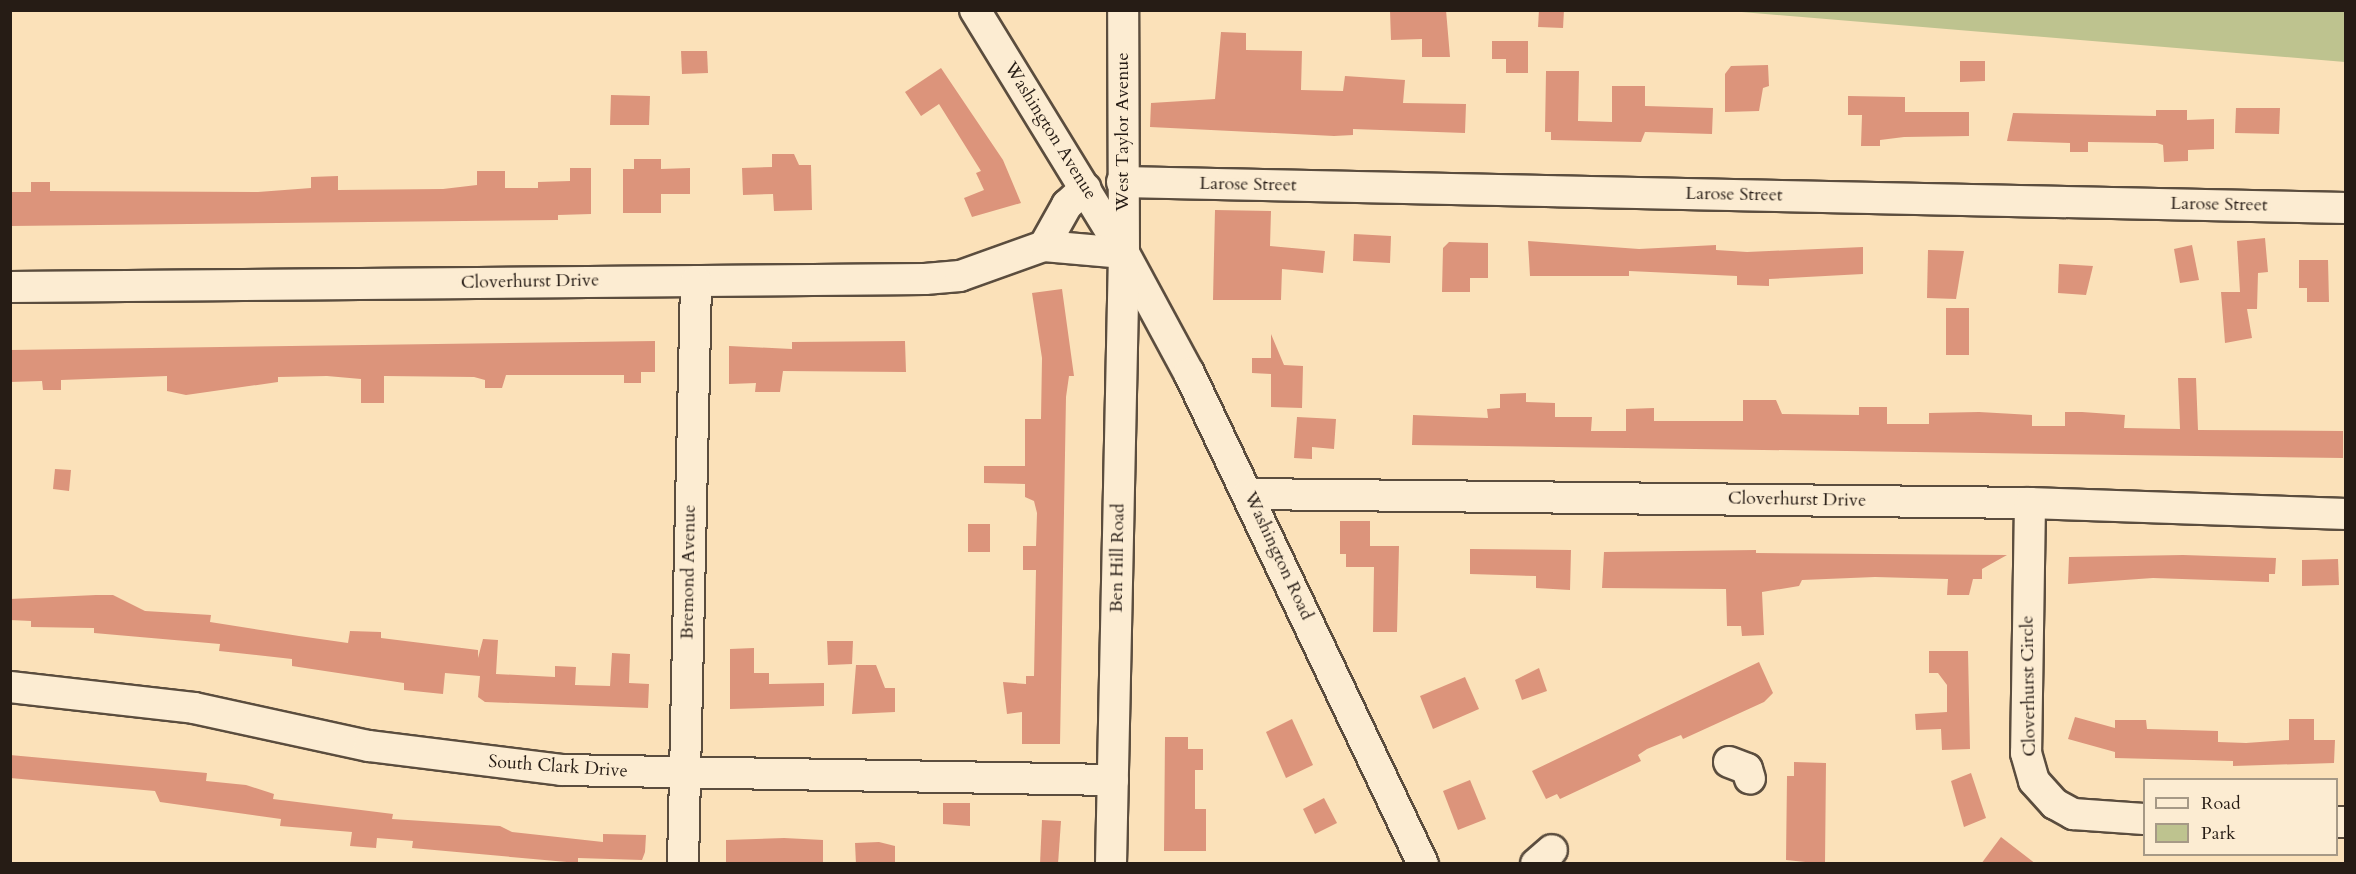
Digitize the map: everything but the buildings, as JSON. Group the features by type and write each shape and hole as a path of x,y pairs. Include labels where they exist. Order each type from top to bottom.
{"street":[{"name":"Washington Avenue","path":"975,10 1124,253"},
{"name":"West Taylor Avenue","path":"1123,10 1124,253"},
{"name":"Larose Street","path":"1122,182 2346,208"},
{"path":"1044,246 1067,205 1086,188"},
{"name":"Cloverhurst Drive","path":"10,287 696,281 960,276 1044,246 1124,253"},
{"name":"Washington Road","path":"1124,253 1248,494 1423,861"},
{"name":"Ben Hill Road","path":"1111,864 1124,253"},
{"name":"Bremond Avenue","path":"682,864 696,281"},
{"name":"Cloverhurst Drive","path":"1248,494 2030,503 2346,514"},
{"name":"Cloverhurst Circle","path":"2030,503 2026,753 2034,781 2055,804 2073,814 2143,819"},
{"name":"South Clark Drive","path":"10,687 194,708 455,760 685,773 1113,780"}],"green space":[{"path":"1730,11 2345,11 2345,62"}]}
